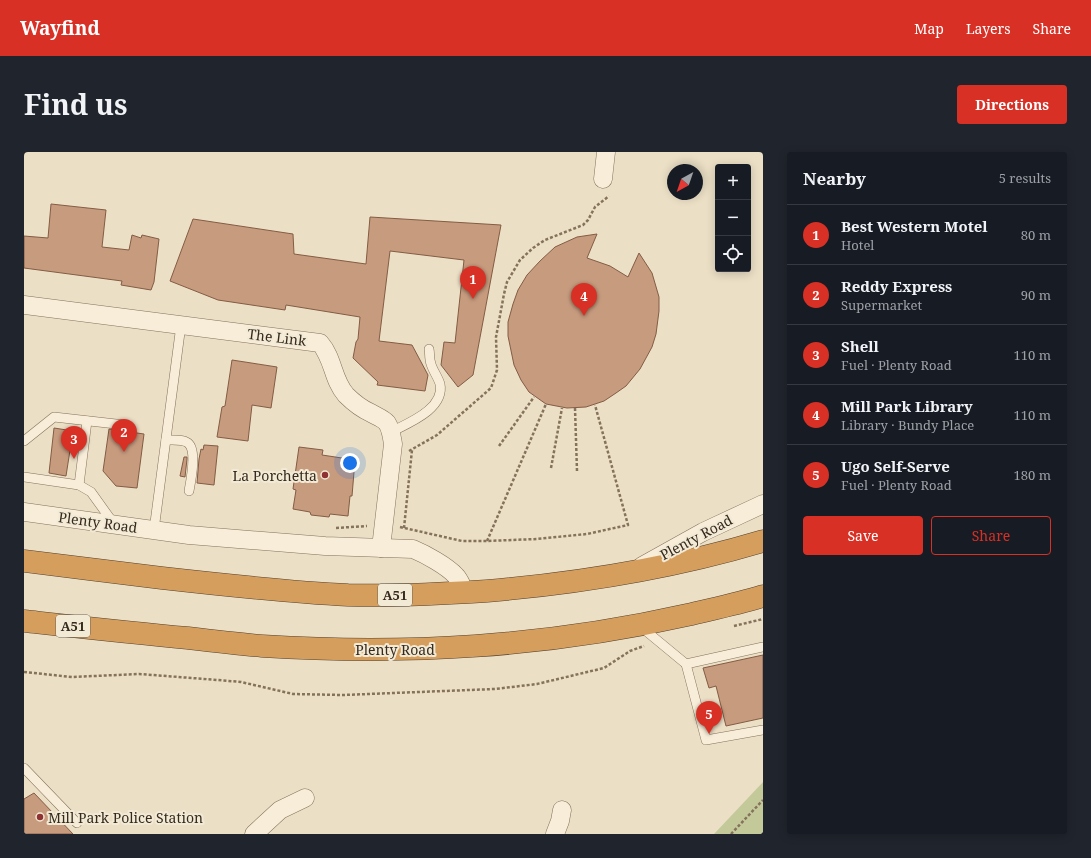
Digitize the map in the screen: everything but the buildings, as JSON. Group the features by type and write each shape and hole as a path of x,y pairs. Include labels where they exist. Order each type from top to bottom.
{"highway":[{"name":"Plenty Road","path":"24,560 219,585 289,592 349,595 391,595 465,592 576,582 631,573 724,553 763,541"},
{"name":"Plenty Road","path":"24,621 261,646 388,650 455,648 520,643 578,636 639,625 742,603 763,596"}],"street":[{"path":"606,152 608,186"},
{"name":"The Link","path":"24,305 320,343 327,351 335,377 342,390 361,408 387,423 391,432"},
{"path":"381,548 392,462 393,444 391,432"},
{"name":"Plenty Road","path":"631,573 702,532 763,504"},
{"name":"Plenty Road","path":"24,512 189,535 325,546 413,549 426,555 456,576 465,592"},
{"path":"254,834 280,810 305,798"},
{"path":"555,834 562,810"}],"lane":[{"path":"154,530 181,325"},
{"path":"391,432 425,413 431,408 439,395 440,385 430,363 429,349"},
{"path":"24,441 54,417 125,425"},
{"path":"79,485 87,421"},
{"path":"166,440 184,442 192,449 193,458 190,491"},
{"path":"24,477 79,485 91,492 114,525"},
{"path":"639,625 686,664 706,740 763,730"},
{"path":"686,664 763,647"},
{"path":"24,768 77,823"}],"path":[{"path":"392,462 437,435 491,388 497,370 496,337 507,282 520,260 532,248 545,240 583,225 588,220 608,186"},
{"path":"499,446 534,397"},
{"path":"487,541 546,404"},
{"path":"329,528 383,525 404,528 462,541 487,541 537,539 587,534 628,525 595,405"},
{"path":"551,468 562,408"},
{"path":"575,408 577,471"},
{"path":"404,528 412,450"},
{"path":"732,626 763,619"},
{"path":"24,672 72,677 139,674 218,680 241,682 293,694 343,694 495,689 537,684 604,668 630,651 660,642"},
{"path":"730,834 763,800"}],"green space":[{"path":"763,782 763,834 714,834"}],"place":[{"name":"Best Western Motel","path":"473,299"},
{"name":"Mill Park Library","path":"584,316"},
{"name":"Reddy Express","path":"124,452"},
{"name":"Shell","path":"74,459"},
{"name":"La Porchetta","path":"325,475"},
{"name":"Ugo Self-Serve","path":"709,734"},
{"name":"Mill Park Police Station","path":"40,817"}]}
